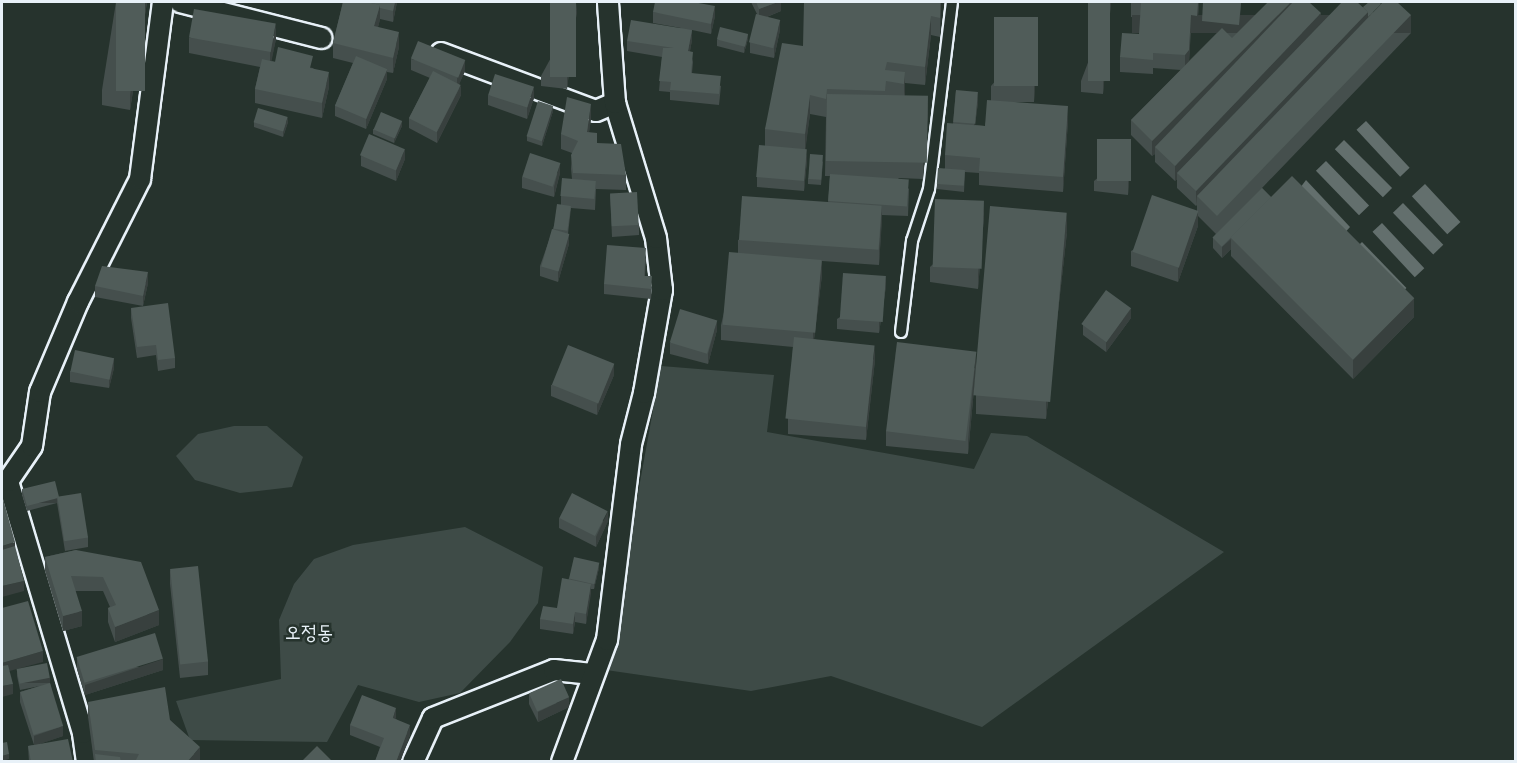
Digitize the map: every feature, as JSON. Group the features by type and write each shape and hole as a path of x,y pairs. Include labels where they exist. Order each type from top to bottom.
{"street":[{"path":"87,762 83,733 8,481 32,446 40,392 78,302 140,179 163,2"},
{"path":"180,2 321,38"},
{"path":"562,762 592,674 607,640 630,444 645,393 662,290 656,238 615,103 608,2"},
{"path":"440,52 596,111 615,103"},
{"path":"413,762 433,718 554,670 592,674"}],"lane":[{"path":"901,332 912,241 929,189 952,2"}],"shaded area":[{"path":"1366,121 1410,168 1400,177 1356,130"},
{"path":"1344,140 1392,188 1383,197 1335,149"},
{"path":"1326,161 1369,206 1359,215 1316,171"},
{"path":"1306,180 1350,227 1342,236 1297,192"},
{"path":"1425,184 1460,222 1447,234 1412,196"},
{"path":"1403,203 1443,245 1433,254 1393,213"},
{"path":"1382,223 1424,268 1415,277 1372,232"},
{"path":"1362,242 1406,288 1399,296 1354,250"},
{"path":"661,366 774,375 767,432 974,469 991,433 1027,436 1224,552 982,727 831,676 751,691 606,670"},
{"path":"234,426 267,426 303,457 292,487 240,493 195,480 176,456 198,434"},
{"path":"465,527 543,567 538,603 510,642 460,693 419,702 358,685 327,742 190,740 176,701 281,679 279,620 294,584 314,559 353,545"}],"building":[{"path":"116,2 145,2 145,91 116,91"},
{"path":"343,2 367,2 380,5 374,26 399,32 393,58 333,43"},
{"path":"367,2 395,2 393,11"},
{"path":"550,2 576,2 576,77 550,77"},
{"path":"655,2 693,2 715,6 711,24 653,12"},
{"path":"756,2 778,2 759,9"},
{"path":"804,2 940,2 940,18 931,16 925,67 887,62 885,70 905,72 904,84 886,81 885,91 827,89 826,99 810,95 805,134 765,129 782,43 803,46"},
{"path":"1088,2 1110,2 1110,81 1088,81"},
{"path":"1131,2 1198,2 1197,16 1191,15 1189,50 1185,55 1153,53 1153,60 1120,57 1122,33 1139,34 1141,3"},
{"path":"1203,2 1241,2 1239,25 1202,21"},
{"path":"1268,2 1291,2 1152,141 1131,120 1222,28 1232,38"},
{"path":"1293,2 1309,2 1321,13 1175,166 1155,147"},
{"path":"1342,2 1357,2 1368,12 1196,191 1177,173"},
{"path":"1369,2 1381,4 1368,17 1368,12 1363,7"},
{"path":"1383,2 1397,2 1411,15 1217,216 1197,196"},
{"path":"194,9 276,23 271,52 189,38"},
{"path":"756,14 780,20 773,48 749,42"},
{"path":"994,17 1038,17 1038,86 994,86"},
{"path":"631,20 692,30 688,51 693,52 691,73 721,76 719,94 670,90 671,82 659,81 663,48 674,48 627,41"},
{"path":"720,27 748,34 745,47 717,40"},
{"path":"418,41 465,60 458,78 411,59"},
{"path":"278,47 313,56 310,68 329,72 322,103 255,89 262,59 275,62"},
{"path":"356,56 387,69 366,119 335,106"},
{"path":"433,71 461,85 437,132 409,118"},
{"path":"495,74 534,87 527,108 488,95"},
{"path":"956,90 978,92 975,124 953,122"},
{"path":"827,94 928,96 927,163 826,161"},
{"path":"567,97 591,104 587,132 597,133 597,143 621,144 626,175 573,173 571,155 578,141 561,134"},
{"path":"987,100 1068,106 1063,177 979,171 980,158 945,155 947,123 985,126"},
{"path":"538,101 553,106 542,141 527,136"},
{"path":"258,108 288,117 283,131 254,122"},
{"path":"381,112 402,121 395,138 374,129"},
{"path":"369,134 405,149 396,170 360,155"},
{"path":"1097,139 1131,139 1131,181 1097,181"},
{"path":"759,145 807,149 804,181 756,177"},
{"path":"530,153 560,163 553,187 522,177"},
{"path":"810,154 823,155 821,180 808,179"},
{"path":"938,168 965,170 964,186 937,184"},
{"path":"830,174 909,180 907,206 828,201"},
{"path":"1292,176 1414,298 1353,360 1230,238"},
{"path":"562,178 596,181 594,199 560,196"},
{"path":"1262,188 1271,197 1222,247 1213,237"},
{"path":"637,192 639,225 612,226 610,193"},
{"path":"1152,195 1198,211 1179,268 1132,252"},
{"path":"742,196 882,206 879,250 739,240"},
{"path":"935,199 984,201 982,269 933,267"},
{"path":"557,204 571,206 567,231 554,229"},
{"path":"990,206 1067,213 1050,402 973,395"},
{"path":"552,229 569,234 559,271 541,266"},
{"path":"607,245 646,248 644,276 652,276 651,289 604,284"},
{"path":"729,252 822,260 815,333 723,325"},
{"path":"102,266 148,272 143,296 95,286"},
{"path":"843,273 886,276 883,322 840,319"},
{"path":"1106,290 1131,308 1106,342 1081,324"},
{"path":"168,303 175,358 158,360 156,345 137,347 131,308"},
{"path":"680,309 717,320 707,354 670,342"},
{"path":"794,337 875,345 866,427 785,419"},
{"path":"897,342 976,352 965,441 886,431"},
{"path":"568,345 614,364 598,404 552,385"},
{"path":"75,350 114,358 110,380 70,372"},
{"path":"55,481 58,498 27,506 22,489"},
{"path":"81,493 88,537 64,541 57,497"},
{"path":"572,493 608,511 595,536 559,518"},
{"path":"2,495 15,542 2,546"},
{"path":"15,546 24,581 2,586 2,550"},
{"path":"76,550 141,562 159,610 115,627 108,608 116,605 103,577 71,576 82,611 63,616 45,557"},
{"path":"574,557 599,563 594,584 569,578"},
{"path":"198,566 208,661 180,664 170,569"},
{"path":"562,578 591,584 586,614 575,612 573,624 540,619 543,606 557,608"},
{"path":"28,601 43,651 2,663 2,608"},
{"path":"155,633 163,659 84,683 77,657"},
{"path":"47,663 50,678 19,684 17,669"},
{"path":"8,665 13,684 2,686 2,666"},
{"path":"561,679 569,697 537,712 529,693"},
{"path":"50,683 63,726 34,735 20,692"},
{"path":"165,687 170,720 200,747 187,762 135,762 139,754 95,750 88,702"},
{"path":"362,695 396,708 393,718 410,725 396,762 375,761 384,738 350,725"},
{"path":"68,739 73,762 31,762 28,746"},
{"path":"7,742 9,754 2,756 2,743"},
{"path":"317,746 333,762 301,762"},
{"path":"95,754 120,757 121,762 96,762"}],"district":[{"name":"오정동","path":"309,632"}]}
